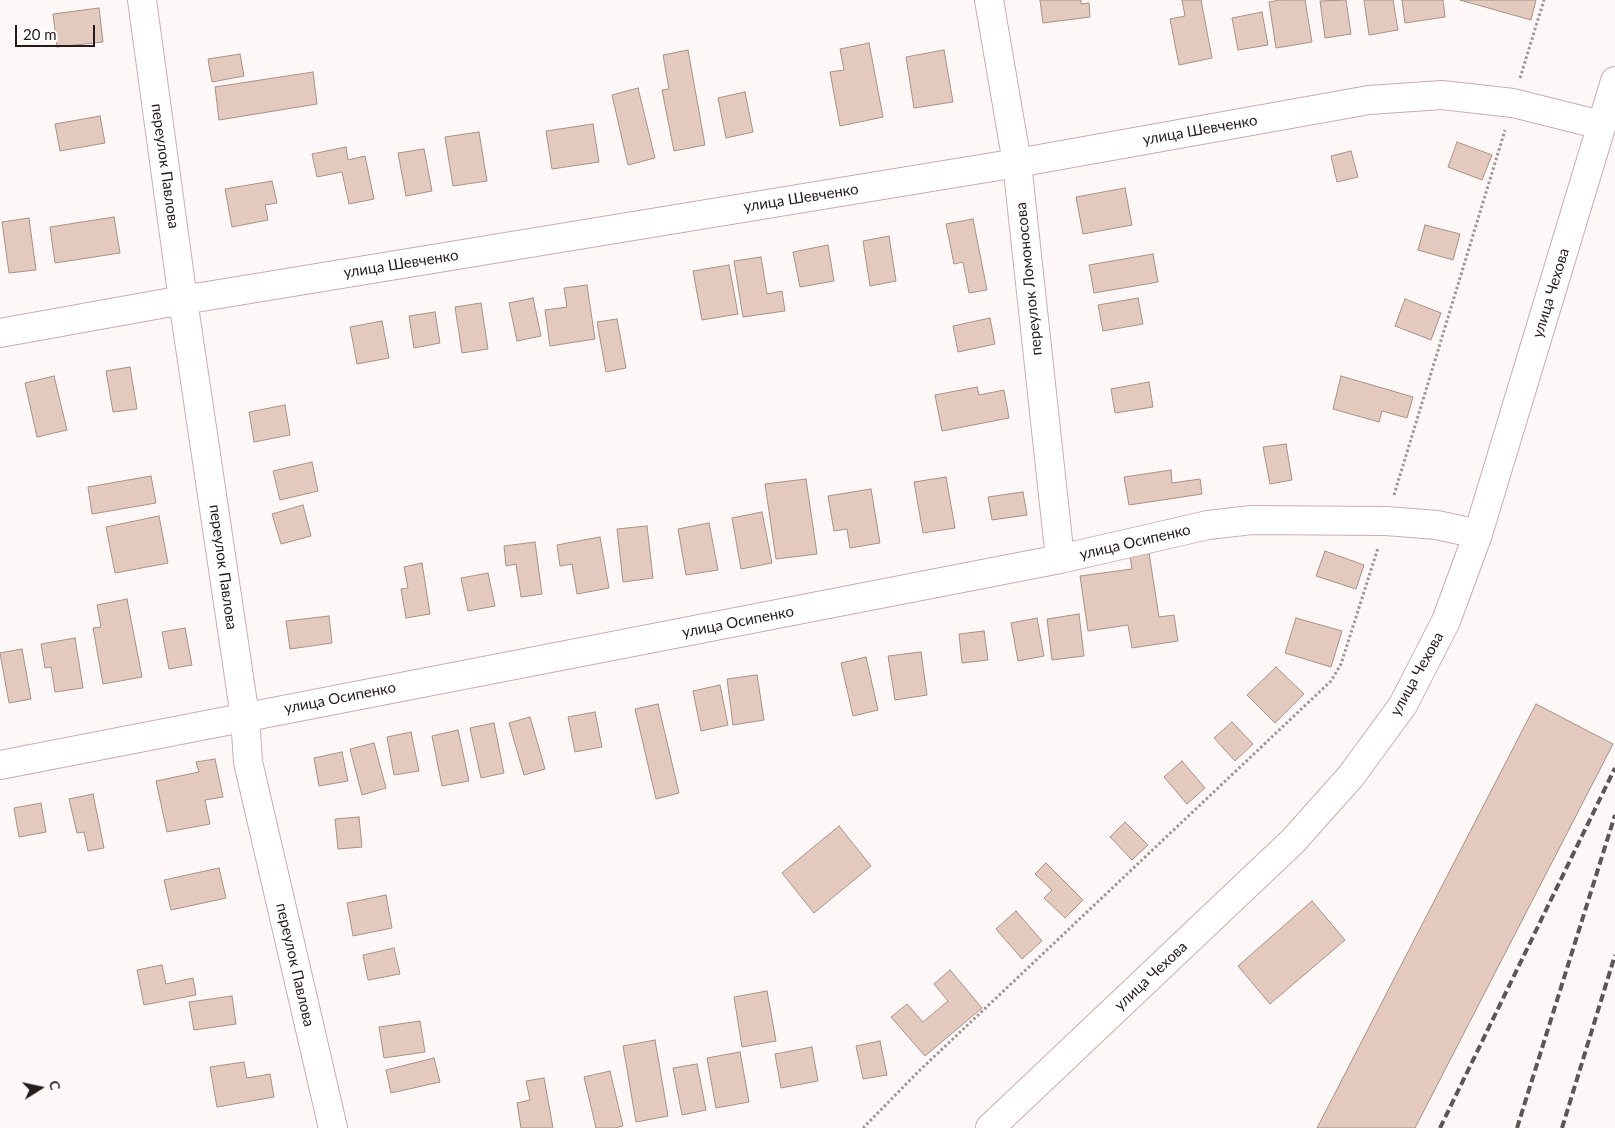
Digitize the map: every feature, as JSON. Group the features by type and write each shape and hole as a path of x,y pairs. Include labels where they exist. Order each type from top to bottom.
{"street":[{"name":"переулок Павлова","path":"142,0 183,300 245,717 248,762 333,1128"},
{"name":"переулок Ломоносова","path":"989,0 1017,163 1060,560"},
{"name":"улица Чехова","path":"990,1128 1293,841 1351,776 1407,696 1446,621 1478,534 1615,81"},
{"name":"улица Шевченко","path":"0,333 183,300 1017,163 1369,100 1442,96 1512,103 1601,125"},
{"name":"улица Осипенко","path":"0,765 1060,560 1208,525 1252,520 1386,521 1437,525 1478,534"}],"path":[{"path":"863,1128 919,1071 1331,681 1341,664 1386,521 1544,0"}],"building":[{"path":"1040,0 1081,0 1081,4 1089,3 1090,17 1043,23"},
{"path":"1182,0 1201,0 1212,58 1179,65 1170,19 1185,16"},
{"path":"1305,0 1312,42 1276,48 1269,2"},
{"path":"1346,0 1351,34 1325,38 1320,1"},
{"path":"1364,0 1393,0 1398,30 1369,35"},
{"path":"1402,0 1443,0 1445,17 1405,23"},
{"path":"1460,0 1536,0 1531,20"},
{"path":"99,8 103,42 57,47 53,14"},
{"path":"1262,12 1268,45 1238,50 1232,18"},
{"path":"869,43 883,117 840,126 830,72 844,70 840,49"},
{"path":"688,50 705,145 674,151 662,90 669,89 663,55"},
{"path":"944,50 953,102 914,108 906,57"},
{"path":"240,54 244,76 212,82 208,59"},
{"path":"313,72 317,104 219,120 215,87"},
{"path":"638,88 655,158 628,165 612,95"},
{"path":"745,92 753,132 726,138 718,98"},
{"path":"100,116 105,143 60,151 55,124"},
{"path":"593,124 599,162 552,169 546,131"},
{"path":"479,132 487,181 453,186 445,137"},
{"path":"1457,142 1492,155 1482,180 1448,167"},
{"path":"346,147 348,160 365,156 374,199 349,204 342,172 317,177 312,154"},
{"path":"424,149 432,191 406,196 398,153"},
{"path":"1351,151 1358,177 1337,182 1331,156"},
{"path":"272,181 277,203 265,205 268,220 232,227 225,189"},
{"path":"1125,188 1132,225 1083,234 1076,197"},
{"path":"114,217 120,253 55,263 50,227"},
{"path":"29,218 36,270 9,273 2,222"},
{"path":"973,219 987,290 969,293 963,262 954,264 946,224"},
{"path":"1425,225 1460,234 1453,260 1418,250"},
{"path":"889,236 896,281 870,286 863,241"},
{"path":"828,245 834,281 800,287 793,252"},
{"path":"1153,254 1158,282 1094,293 1089,265"},
{"path":"761,257 767,294 782,291 785,311 743,317 734,261"},
{"path":"729,265 738,314 702,320 693,271"},
{"path":"587,285 595,339 550,346 545,310 567,307 564,288"},
{"path":"533,298 541,336 517,341 509,303"},
{"path":"1138,298 1143,324 1103,331 1098,305"},
{"path":"1405,299 1441,313 1431,340 1395,326"},
{"path":"481,303 488,349 462,353 455,307"},
{"path":"435,312 440,343 414,348 409,316"},
{"path":"990,318 995,344 958,352 953,326"},
{"path":"617,319 626,368 606,372 597,322"},
{"path":"382,321 389,358 357,364 350,327"},
{"path":"130,367 137,409 113,412 106,371"},
{"path":"54,376 67,430 37,437 25,383"},
{"path":"1341,376 1413,397 1407,418 1382,411 1379,422 1333,409"},
{"path":"1149,382 1153,407 1115,413 1111,389"},
{"path":"977,387 979,395 1004,390 1009,418 942,431 935,395"},
{"path":"285,405 290,435 254,442 249,412"},
{"path":"1286,444 1292,480 1270,484 1263,447"},
{"path":"312,462 318,491 280,500 273,471"},
{"path":"1171,470 1172,483 1200,479 1202,494 1129,505 1124,477"},
{"path":"151,476 156,503 92,514 88,487"},
{"path":"946,477 955,528 923,533 914,482"},
{"path":"806,479 817,554 776,559 765,484"},
{"path":"871,489 880,543 850,548 847,529 834,531 828,496"},
{"path":"1023,492 1027,515 992,520 988,497"},
{"path":"303,505 311,536 281,544 272,514"},
{"path":"762,512 772,563 741,569 732,518"},
{"path":"159,516 168,563 115,573 106,527"},
{"path":"709,523 718,570 686,575 678,529"},
{"path":"647,526 653,578 623,582 617,529"},
{"path":"600,537 609,588 577,594 572,564 560,566 557,545"},
{"path":"535,542 542,594 521,597 516,564 506,566 504,546"},
{"path":"1325,551 1364,565 1356,589 1316,576"},
{"path":"1149,553 1159,617 1174,615 1178,641 1132,648 1128,625 1088,631 1080,576 1132,569 1130,556"},
{"path":"422,563 430,614 406,618 401,589 408,588 404,567"},
{"path":"488,573 495,606 468,611 461,578"},
{"path":"127,599 142,677 103,684 93,628 101,627 97,605"},
{"path":"1079,614 1084,656 1052,660 1047,619"},
{"path":"329,616 332,643 290,649 286,621"},
{"path":"1037,618 1044,656 1018,661 1011,623"},
{"path":"1296,618 1342,631 1331,667 1285,653"},
{"path":"185,628 192,665 169,669 162,632"},
{"path":"984,631 988,660 962,663 959,634"},
{"path":"75,638 83,688 55,692 51,667 45,668 41,644"},
{"path":"22,649 31,699 9,703 0,653"},
{"path":"921,652 927,695 895,700 888,656"},
{"path":"866,657 878,710 853,716 841,663"},
{"path":"1276,667 1304,694 1275,723 1247,695"},
{"path":"757,675 764,720 733,725 727,679"},
{"path":"720,685 728,725 701,731 693,691"},
{"path":"658,704 679,793 656,799 635,709"},
{"path":"1536,704 1613,744 1415,1128 1317,1128"},
{"path":"595,712 602,747 575,752 568,717"},
{"path":"530,717 545,769 524,775 509,723"},
{"path":"1232,722 1253,744 1235,761 1214,738"},
{"path":"494,723 504,773 481,778 470,728"},
{"path":"458,730 469,781 442,786 432,736"},
{"path":"411,732 419,771 394,775 387,737"},
{"path":"374,743 386,788 362,795 350,749"},
{"path":"342,752 348,781 319,786 314,758"},
{"path":"215,759 223,797 205,800 210,824 167,832 156,781 199,772 196,762"},
{"path":"1182,761 1205,788 1187,804 1164,777"},
{"path":"93,794 104,848 88,851 84,832 77,833 69,799"},
{"path":"41,803 46,832 19,837 14,808"},
{"path":"359,817 362,847 338,849 335,819"},
{"path":"1125,822 1148,845 1132,860 1110,837"},
{"path":"839,826 871,866 814,913 782,873"},
{"path":"1046,863 1083,900 1065,918 1044,898 1052,890 1035,874"},
{"path":"219,868 226,898 171,910 164,880"},
{"path":"386,895 392,928 353,936 347,903"},
{"path":"1312,901 1345,940 1270,1004 1238,966"},
{"path":"1016,911 1042,941 1022,959 996,929"},
{"path":"394,948 400,974 368,980 363,955"},
{"path":"162,965 166,984 193,978 196,995 144,1005 137,970"},
{"path":"950,970 982,1008 925,1056 891,1017 907,1004 923,1022 948,1001 934,984"},
{"path":"767,991 776,1041 742,1047 734,997"},
{"path":"232,996 236,1024 194,1030 189,1002"},
{"path":"420,1021 425,1052 384,1058 379,1027"},
{"path":"655,1040 668,1116 636,1122 623,1046"},
{"path":"880,1041 887,1075 863,1079 856,1046"},
{"path":"812,1047 818,1081 781,1088 775,1054"},
{"path":"740,1052 749,1102 716,1108 707,1058"},
{"path":"434,1058 440,1082 391,1093 386,1070"},
{"path":"244,1062 247,1078 270,1074 274,1097 217,1107 210,1067"},
{"path":"697,1064 706,1110 682,1115 673,1068"},
{"path":"610,1071 623,1126 596,1128 584,1077"},
{"path":"544,1078 553,1128 521,1128 517,1103 530,1100 526,1081"}],"railway":[{"path":"1440,1128 1615,768"},
{"path":"1517,1128 1615,815"},
{"path":"1562,1128 1615,955"}]}
